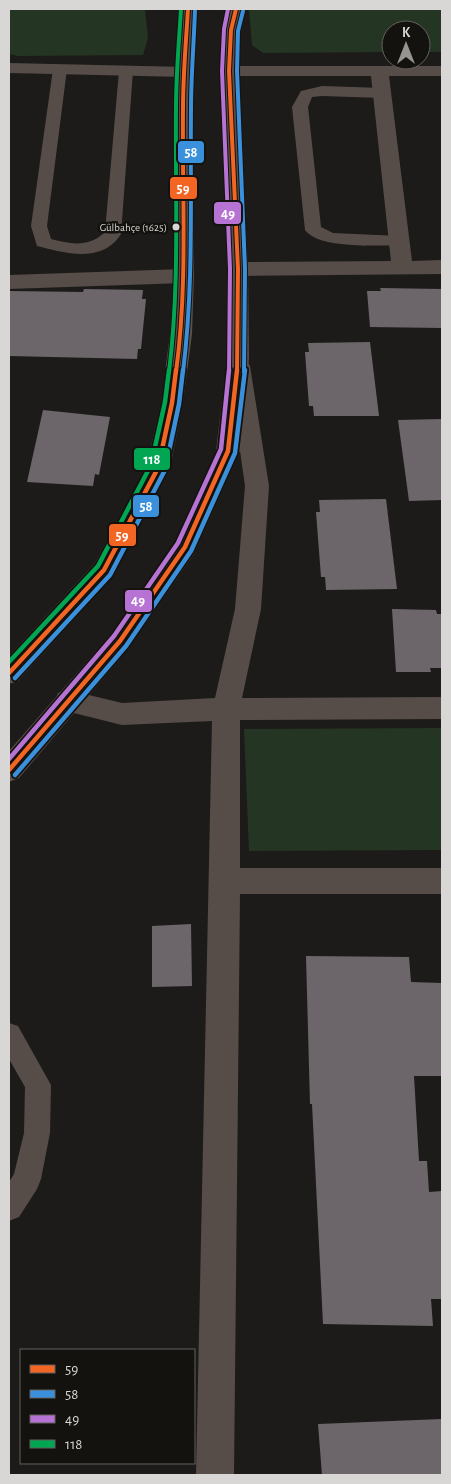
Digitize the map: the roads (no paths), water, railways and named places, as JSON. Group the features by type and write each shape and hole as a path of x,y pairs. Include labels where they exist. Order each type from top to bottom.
{"main road":[{"path":"9,674 104,570 158,468 174,393 181,334 184,276 184,106 188,9"},
{"path":"9,770 120,641 184,547 228,451 238,358 238,269 229,71 231,30 236,9"}],"street":[{"path":"9,68 186,72"},
{"path":"229,71 442,71"},
{"path":"379,71 383,92 402,268"},
{"path":"238,269 442,267"},
{"path":"9,282 184,276"},
{"path":"215,1475 226,709 248,609 257,486 238,358"},
{"path":"68,701 122,714 226,709 442,708"},
{"path":"225,881 442,881"}],"lane":[{"path":"60,69 39,226 44,242 67,248 93,248 103,245 112,234 126,71"},
{"path":"383,92 322,91 306,94 300,108 313,230 330,238 399,241"},
{"path":"9,1034 38,1085 37,1133 27,1179 9,1207"}],"place":[{"name":"Gülbahçe (1625)","path":"176,227"}]}
